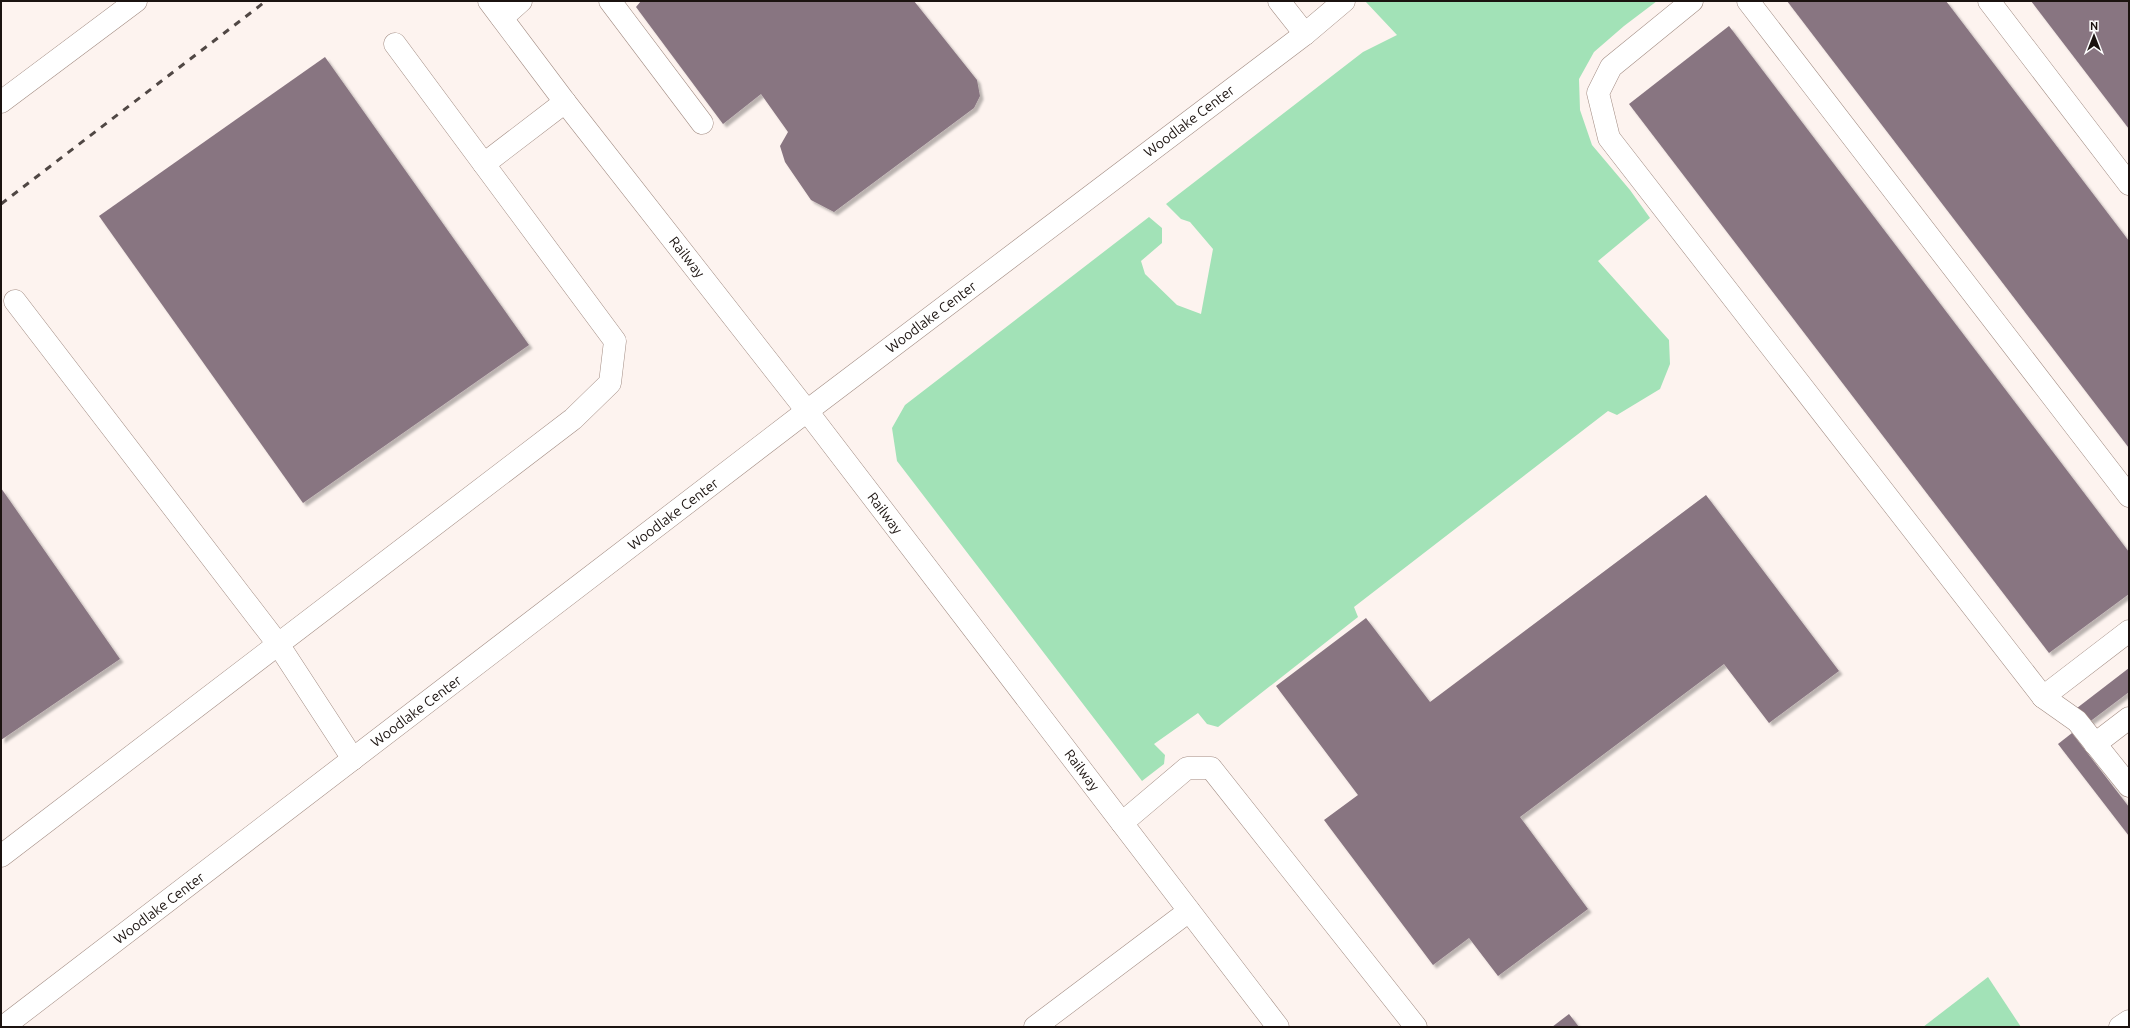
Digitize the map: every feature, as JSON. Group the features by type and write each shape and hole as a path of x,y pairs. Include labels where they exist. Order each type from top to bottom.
{"street":[{"path":"1,102 136,1"},
{"path":"496,9 521,1"},
{"path":"610,1 702,123"},
{"path":"1279,1 1304,34"},
{"name":"Woodlake Center","path":"3,1027 808,411 1304,34 1344,1"},
{"path":"1692,1 1611,67 1598,93 1610,138 2043,697 2077,721 2129,786"},
{"path":"1748,1 2129,496"},
{"path":"1989,1 2129,184"},
{"name":"Railway","path":"496,9 565,102 808,411 1278,1027"},
{"path":"1,856 573,419 610,383 615,341 395,44"},
{"path":"484,164 565,102"},
{"path":"15,301 278,644 353,759"},
{"path":"2043,697 2129,631"},
{"path":"2095,744 2129,718"},
{"path":"1122,823 1187,768 1211,768 1416,1027"},
{"path":"1035,1027 1189,911"},
{"path":"2120,1027 2129,1021"}],"green space":[{"path":"1365,1 1657,1 1624,26 1594,52 1579,79 1580,110 1592,145 1630,190 1650,218 1598,261 1669,340 1670,364 1660,389 1617,415 1608,411 1354,607 1358,617 1218,727 1207,724 1198,713 1154,744 1165,755 1164,764 1142,781 897,461 892,428 905,405 1149,217 1162,228 1162,243 1141,261 1145,274 1177,305 1201,314 1213,249 1190,222 1181,219 1166,204 1363,52 1397,35"},
{"path":"1988,977 2021,1027 1923,1027"}],"building":[{"path":"641,1 914,1 977,80 980,96 974,108 834,212 811,200 785,162 780,146 788,132 761,94 723,124 636,7"},
{"path":"1787,1 1946,1 2129,241 2129,448"},
{"path":"2031,1 2129,1 2129,129"},
{"path":"1729,26 2129,552 2129,594 2049,653 1629,104"},
{"path":"325,57 529,345 303,503 99,216"},
{"path":"1,488 120,659 1,740"},
{"path":"1706,495 1839,671 1769,723 1724,664 1520,817 1588,909 1498,976 1469,938 1433,965 1324,820 1358,795 1276,686 1366,618 1430,702"},
{"path":"2129,668 2129,692 2088,723 2077,708"},
{"path":"2072,733 2129,807 2129,836 2058,744"},
{"path":"1569,1014 1579,1027 1552,1027"}],"railway":[{"path":"1,204 266,1"}]}
